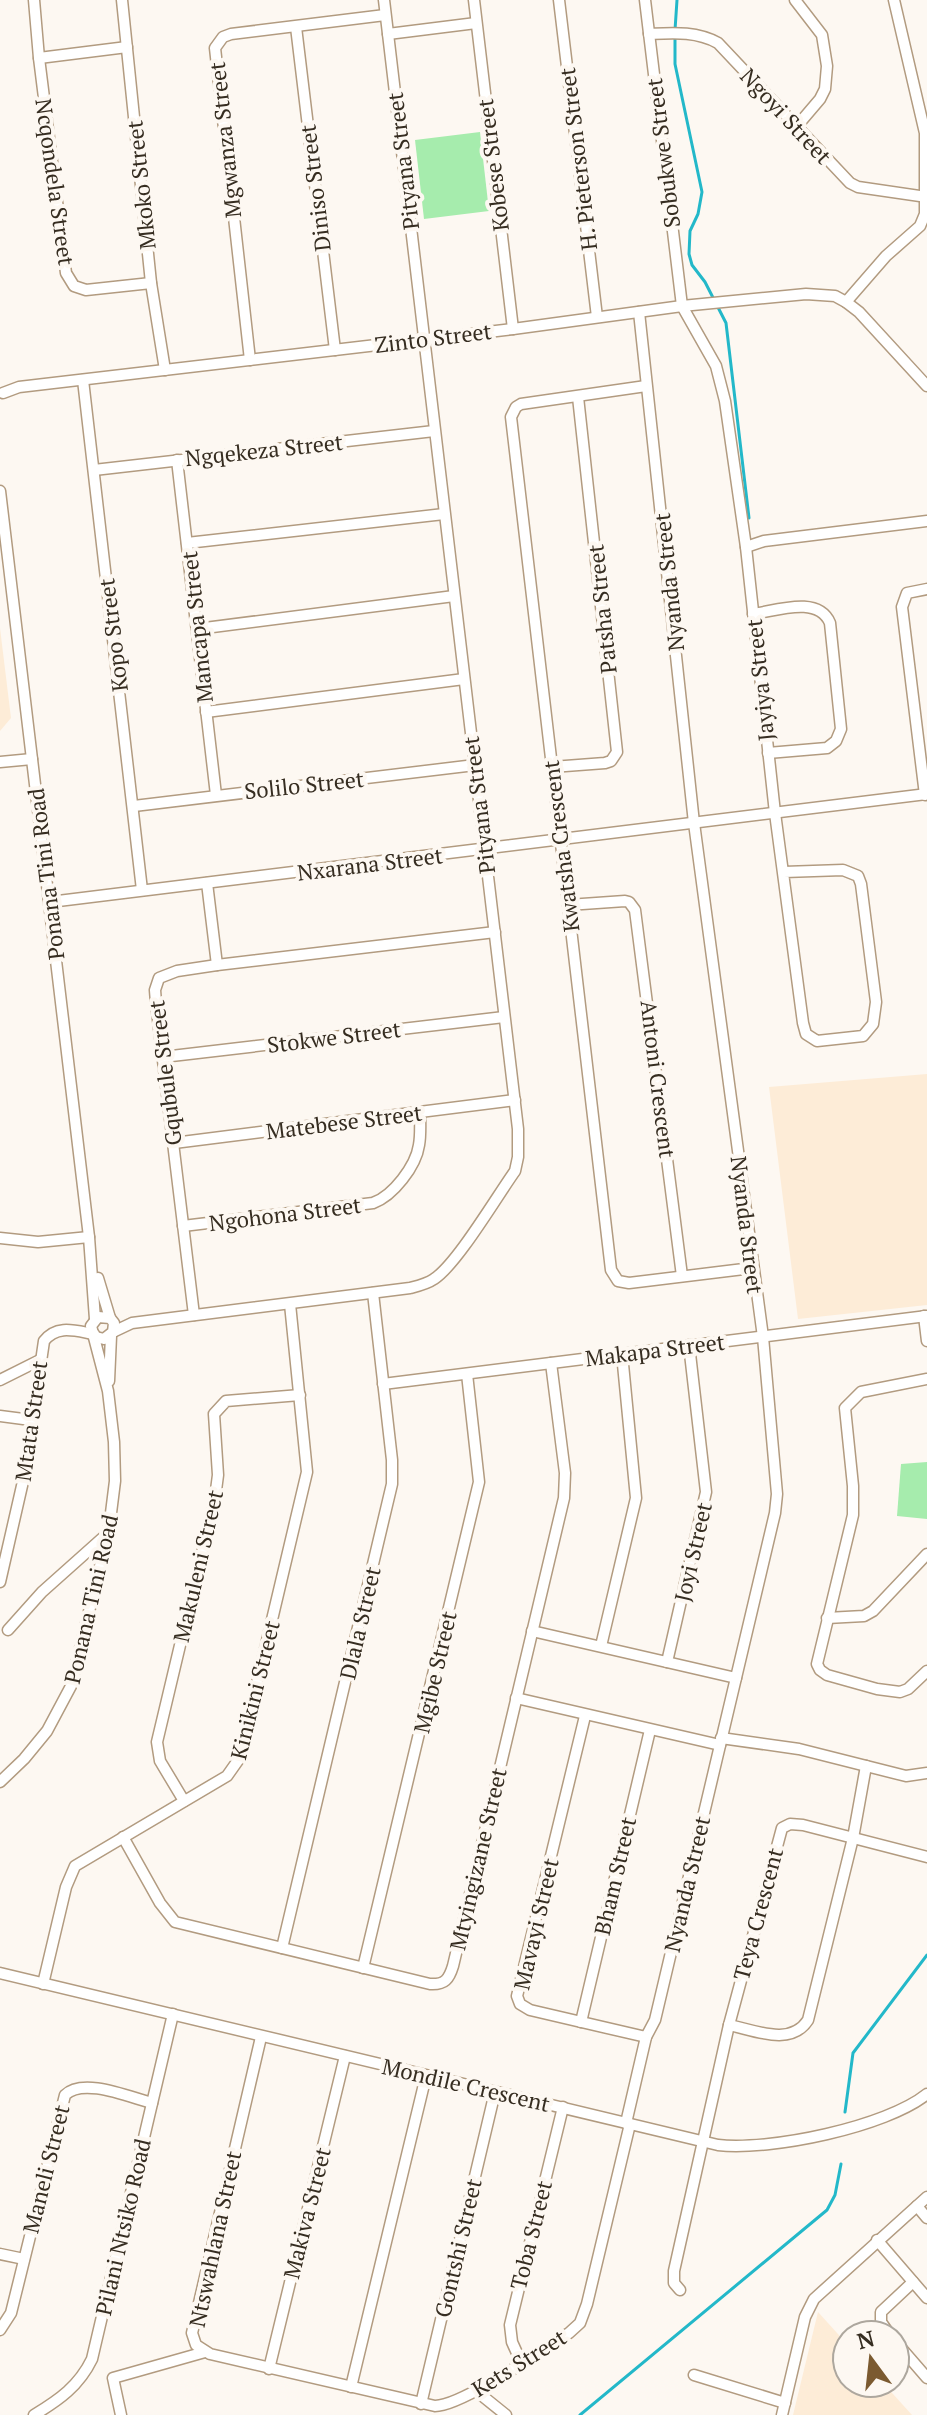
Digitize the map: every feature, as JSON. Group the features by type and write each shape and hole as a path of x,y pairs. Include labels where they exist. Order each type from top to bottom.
{"street":[{"name":"Ncqondela Street","path":"34,0 66,273 74,286 86,290 151,283"},
{"name":"Mkoko Street","path":"122,0 151,283 165,370"},
{"name":"Pityana Street","path":"110,1319 132,1323 373,1293 425,1283 435,1278 453,1260 515,1171 519,1143 515,1100 384,0"},
{"name":"Kobese Street","path":"474,0 513,329"},
{"name":"H. Pieterson Street","path":"559,0 597,317"},
{"name":"Sobukwe Street","path":"645,0 682,306"},
{"path":"795,0 822,35 827,66 825,89 797,126"},
{"path":"894,0 925,133 925,214 920,226 886,256 846,302 859,312 927,386"},
{"name":"Mgwanza Street","path":"250,360 214,55 219,42 231,34 385,15"},
{"path":"388,34 476,23"},
{"name":"Diniso Street","path":"296,27 335,350"},
{"name":"Ngoyi Street","path":"649,34 691,33 718,43 841,176 858,187 927,197"},
{"path":"39,58 127,47"},
{"name":"Zinto Street","path":"1,389 425,340 682,306 806,294 835,296 846,302"},
{"name":"Jayiya Street","path":"682,306 710,352 721,380 746,547 775,813 806,1034 817,1041 863,1036 873,1024 876,1002 858,876 843,870 784,872"},
{"name":"Nyanda Street","path":"628,2123 646,2037 655,2020 777,1504 763,1337 694,823 639,312"},
{"name":"Kopo Street","path":"83,380 142,890"},
{"name":"Kwatsha Crescent","path":"646,386 521,404 511,417 611,1270 614,1277 623,1283 752,1268"},
{"name":"Patsha Street","path":"552,767 611,761 617,752 578,397"},
{"name":"Ngqekeza Street","path":"94,470 434,431"},
{"name":"Mancapa Street","path":"177,460 216,795"},
{"name":"Ponana Tini Road","path":"0,491 92,1257 94,1320"},
{"path":"187,543 444,514"},
{"path":"746,547 764,541 927,521"},
{"path":"926,795 923,736 902,603 907,593 927,589"},
{"path":"197,629 454,596"},
{"path":"753,614 805,606 822,612 830,623 841,729 839,736 827,748 768,753"},
{"path":"206,712 464,679"},
{"path":"0,762 32,759"},
{"name":"Solilo Street","path":"134,806 475,765"},
{"name":"Nxarana Street","path":"50,902 926,795"},
{"path":"207,883 217,965"},
{"name":"Antoni Crescent","path":"568,905 629,902 634,906 638,919 682,1276"},
{"name":"Gqubule Street","path":"194,1315 156,1003 157,982 166,973 217,965 495,932"},
{"name":"Stokwe Street","path":"163,1057 504,1017"},
{"name":"Matebese Street","path":"174,1143 515,1100"},
{"name":"Ngohona Street","path":"183,1226 382,1200 416,1155 420,1141 420,1112"},
{"path":"0,1238 38,1242 89,1237"},
{"name":"Ponana Tini Road","path":"92,1257 110,1319"},
{"name":"Dlala Street","path":"282,1948 392,1484 393,1467 373,1293"},
{"name":"Kinikini Street","path":"43,1984 70,1873 81,1861 227,1776 237,1765 305,1486 307,1459 290,1304"},
{"path":"75,1330 104,1339 112,1334 110,1319 102,1316 94,1320 95,1336"},
{"path":"926,1316 927,1341"},
{"name":"Makapa Street","path":"383,1384 926,1316"},
{"name":"Mtata Street","path":"0,1582 24,1477 44,1341 50,1334 75,1330 94,1320"},
{"name":"Pityana Street","path":"112,1334 132,1323"},
{"name":"Ponana Tini Road","path":"0,1782 42,1738 63,1706 71,1686 109,1532 115,1481 108,1391 112,1334"},
{"name":"Ponana Tini Road","path":"95,1336 108,1391"},
{"name":"Joyi Street","path":"667,1662 706,1492 689,1345"},
{"path":"601,1646 636,1498 622,1354"},
{"path":"0,1380 40,1360"},
{"name":"Mtyingizane Street","path":"123,1837 160,1903 175,1922 430,1984 444,1982 450,1975 565,1491 551,1363"},
{"name":"Mgibe Street","path":"363,1968 479,1482 467,1374"},
{"path":"927,1379 861,1392 845,1408 853,1515 817,1664 827,1675 892,1692 908,1689 927,1671"},
{"name":"Makuleni Street","path":"184,1801 160,1761 157,1742 215,1498 218,1475 214,1414 226,1401 300,1395"},
{"path":"0,1416 31,1420"},
{"path":"8,1630 49,1586 109,1532"},
{"path":"827,1618 864,1616 873,1611 927,1554"},
{"path":"532,1631 736,1678"},
{"path":"516,1698 650,1730 720,1742 799,1749 906,1776 927,1773"},
{"name":"Mavayi Street","path":"585,1716 517,1996 520,2004 530,2010 646,2037"},
{"name":"Bham Street","path":"581,2022 650,1730"},
{"path":"729,2025 780,2036 794,2034 805,2025 813,2007 853,1838 866,1766"},
{"name":"Teya Crescent","path":"680,2290 674,2283 674,2271 729,2025 782,1828 797,1824 927,1857"},
{"name":"Mondile Crescent","path":"0,1973 703,2142 743,2147 773,2145 886,2118 927,2094"},
{"name":"Pilani Ntsiko Road","path":"34,2415 73,2388 92,2359 173,2014"},
{"name":"Ntswahlana Street","path":"261,2037 193,2325 193,2340 205,2352 351,2387"},
{"name":"Makiva Street","path":"269,2369 345,2056"},
{"path":"351,2387 426,2076"},
{"name":"Maneli Street","path":"0,2330 11,2313 65,2095 73,2088 85,2086 152,2103"},
{"name":"Gontshi Street","path":"421,2404 495,2092"},
{"name":"Toba Street","path":"521,2362 512,2342 511,2318 563,2107"},
{"name":"Kets Street","path":"351,2387 421,2404 444,2406 569,2333 584,2316 628,2123"},
{"path":"782,2415 805,2317 814,2299 927,2197"},
{"path":"917,2206 927,2218"},
{"path":"877,2240 927,2298"},
{"path":"0,2254 24,2259"},
{"path":"881,2319 881,2312 913,2282"},
{"path":"121,2415 113,2378 205,2352"},
{"path":"911,2360 927,2378"},
{"path":"694,2375 785,2403"},
{"path":"475,2390 506,2415"}],"shaded area":[{"path":"0,628 11,718 0,731"},
{"path":"927,1074 927,1305 798,1319 769,1087"},
{"path":"818,2312 831,2326 831,2399 898,2399 912,2415 793,2415"}],"green space":[{"path":"480,132 489,211 424,219 415,140"},
{"path":"927,1462 927,1519 897,1516 901,1464"}],"waterway":[{"path":"675,30 677,0"},
{"path":"675,38 675,64 702,192 698,214 690,231 689,254 692,265 705,282 726,323 749,518"},
{"path":"845,2112 853,2053 927,1955"},
{"path":"580,2415 827,2210 835,2195 841,2164"}]}
